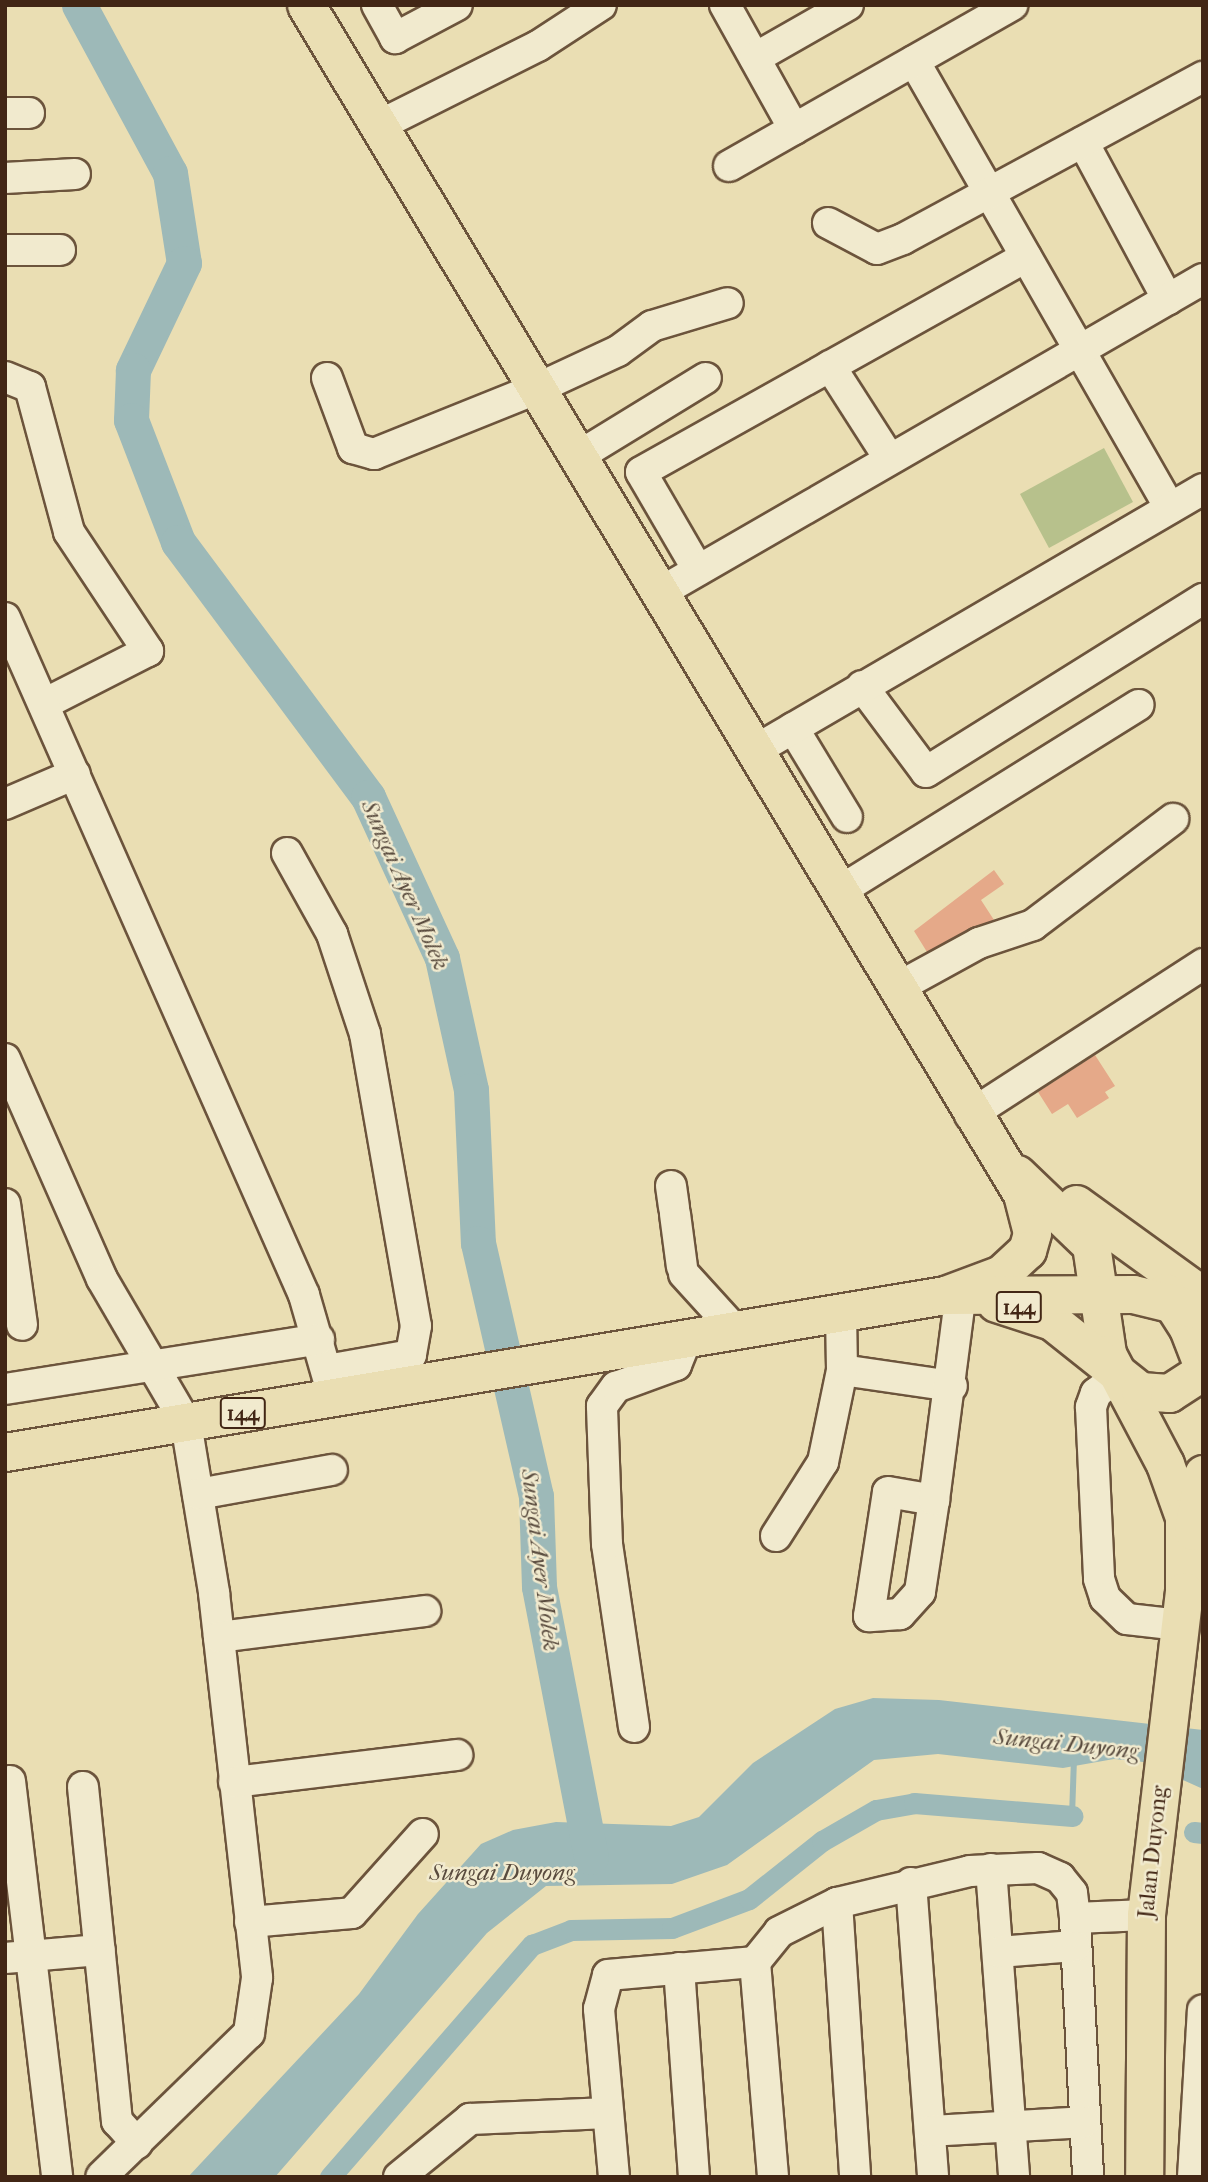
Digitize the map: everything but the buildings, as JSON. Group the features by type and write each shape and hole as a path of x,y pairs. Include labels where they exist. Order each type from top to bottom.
{"main road":[{"path":"306,5 895,989 1001,1159 1030,1214 1027,1250 1001,1274 952,1298"},
{"path":"975,1121 1097,1220 1192,1302"},
{"name":"Jalan Duyong","path":"1001,1159 1091,1245 1100,1293 1101,1334 1118,1376 1177,1491 1184,1517 1182,1608 1146,1915 1144,2177"},
{"name":"144","path":"5,1452 186,1423 331,1384 481,1375 841,1311 897,1302 952,1298 1100,1293 1192,1302 1203,1369 1181,1388 1152,1394 1118,1376 1052,1321 1022,1308 952,1298"},
{"path":"1182,1608 1203,1474"}],"street":[{"path":"377,5 394,38 457,5"},
{"path":"378,126 538,46 601,5"},
{"path":"724,5 794,129"},
{"path":"755,58 848,5"},
{"path":"729,166 1012,5"},
{"path":"914,61 1170,508"},
{"path":"828,223 877,249 990,193 1203,78"},
{"path":"1083,142 1168,300"},
{"path":"5,178 75,174"},
{"path":"5,250 60,250"},
{"path":"698,570 641,472 1026,257"},
{"path":"659,593 1203,279"},
{"path":"327,378 361,453 374,454 537,389 618,351 652,326 728,303"},
{"path":"830,366 889,458"},
{"path":"5,377 30,387 69,532 148,651 44,704"},
{"path":"577,457 706,378"},
{"path":"754,751 1203,489"},
{"path":"862,686 926,772 1203,599"},
{"path":"5,618 320,1339 331,1384 403,1359 415,1344 409,1267 365,1034 332,934 287,853"},
{"path":"838,892 1138,705"},
{"path":"793,728 847,817"},
{"path":"5,804 75,774"},
{"path":"895,989 979,943 1034,925 1173,819"},
{"path":"975,1121 1203,964"},
{"path":"5,1059 19,1123 102,1279 186,1423 219,1637 258,2002 249,2034 101,2177"},
{"path":"673,1203 683,1270 734,1329"},
{"path":"5,1204 22,1325"},
{"path":"934,1500 952,1386 952,1298"},
{"path":"776,1535 822,1462 842,1370 841,1311"},
{"path":"634,1727 607,1544 602,1406 616,1387 676,1366 687,1338"},
{"path":"5,1389 153,1368 320,1339"},
{"path":"842,1370 952,1386"},
{"path":"1118,1376 1096,1393 1091,1406 1099,1579 1109,1605 1127,1619 1182,1608"},
{"path":"198,1494 332,1470"},
{"path":"219,1637 425,1611"},
{"path":"234,1782 457,1755"},
{"path":"10,1782 16,1957 57,2177"},
{"path":"83,1787 117,2121 137,2143"},
{"path":"250,1922 352,1913 423,1833"},
{"path":"773,2177 755,1962 779,1932 837,1903 911,1883 991,1869 1038,1868 1060,1878 1072,1892 1088,2177"},
{"path":"991,1869 1014,2177"},
{"path":"911,1883 933,2177"},
{"path":"837,1903 855,2177"},
{"path":"998,1952 1146,1915"},
{"path":"16,1957 100,1950"},
{"path":"614,2177 600,1988 608,1975 755,1962"},
{"path":"680,1968 694,2177"},
{"path":"1193,2177 1203,2010"},
{"path":"399,2177 470,2119 608,2113"},
{"path":"930,2132 1086,2122"}],"green space":[{"path":"1104,448 1133,502 1049,548 1020,494"}],"water":[{"name":"Sungai Duyong","path":"873,1698 939,1700 1203,1730 1203,1789 1143,1762 1114,1759 1063,1768 938,1754 874,1760 727,1865 672,1884 546,1886 487,1933 275,2177 188,2177 359,1994 418,1914 481,1844 513,1830 556,1822 671,1826 699,1817 753,1763 835,1709"}],"waterway":[{"name":"Sungai Ayer Molek","path":"79,5 170,173 184,263 133,370 131,420 178,542 368,797 442,958 471,1090 478,1243 536,1496 539,1587 591,1857"},
{"path":"1072,1816 1074,1758"},
{"path":"330,2177 532,1945 571,1930 672,1928 749,1899 822,1841 876,1810 914,1803 1072,1816"},
{"path":"1194,1832 1203,1833"}]}
